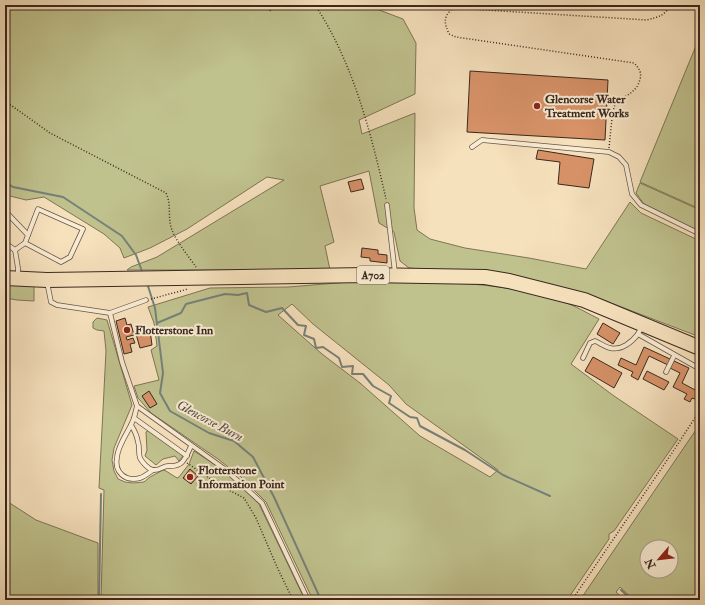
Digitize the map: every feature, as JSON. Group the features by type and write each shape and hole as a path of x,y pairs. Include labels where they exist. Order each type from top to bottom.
{"highway":[{"name":"A702","path":"11,279 47,280 395,275 485,277 509,281 584,300 640,329 700,348"}],"lane":[{"path":"472,147 482,140 609,152 619,157 626,165 632,194 641,205 700,234"},
{"path":"388,205 395,275"},
{"path":"15,250 25,243 38,209 83,229 70,257 61,262 25,243"},
{"path":"5,211 28,235"},
{"path":"5,243 15,250 18,268 11,279"},
{"path":"47,280 51,302 57,305 110,313 146,300"},
{"path":"110,313 122,362 136,406 134,418 117,457 117,469 127,478 134,479 141,478 153,470"},
{"path":"583,358 590,343 595,341 610,348 617,349 632,341 640,329 674,356 700,369"},
{"path":"666,372 674,356"},
{"path":"136,406 226,470 262,502 308,600"},
{"path":"134,418 187,456"},
{"path":"131,425 136,433 139,445 139,457 146,467 153,470 160,470 163,467 178,466 187,456 191,446"}],"path":[{"path":"270,11 273,5"},
{"path":"315,5 340,48 357,95 376,156 388,205"},
{"path":"609,152 614,106 632,93 639,85 641,76 639,69 634,63 456,38 449,34 446,26 446,14 453,8 647,20 658,17 667,12 670,5"},
{"path":"5,101 50,133 166,193 169,203 172,230 203,278"},
{"path":"146,300 160,296"},
{"path":"572,600 700,410"},
{"path":"183,461 221,486 244,498 256,518 293,600"}],"green space":[{"path":"5,5 270,5 269,8 273,9 276,5 301,5 306,8 306,5 366,5 403,19 416,43 415,94 359,120 362,134 415,113 414,208 417,230 430,239 465,248 586,269 630,202 641,213 700,241 700,337 590,295 498,274 409,268 400,261 394,232 379,223 369,171 320,186 334,242 325,246 330,270 127,270 157,257 284,180 267,177 187,229 150,248 124,258 120,248 104,234 44,197 26,200 6,195 5,198"},
{"path":"700,36 700,209 640,182"},
{"path":"640,183 700,210 700,232 644,204 636,193"},
{"path":"349,282 460,283 515,290 542,296 569,304 599,319 571,364 614,396 678,439 614,531 609,534 609,539 567,600 313,600 266,502 241,477 218,459 151,413 138,398 134,386 159,380 151,350 157,346 154,323 148,307 210,288 288,287","holes":["292,304 313,324 389,385 406,404 498,470 490,477 420,436 360,383 322,354 278,315"]},
{"path":"5,283 34,285 34,301 5,298"},
{"path":"97,318 107,320 132,405 114,448 112,460 114,471 118,479 133,483 144,482 163,470 177,478 189,464 194,451 225,471 259,504 305,600 101,600 104,490 99,488 106,351 104,331 93,328 93,322"},
{"path":"700,424 700,600 634,600 620,587 616,592 625,600 580,600"},
{"path":"149,430 183,456 179,461 175,456 163,459 156,465 145,456 147,450 146,432"},
{"path":"5,500 36,520 98,543 98,600 5,600"}],"building":[{"name":"Glencorse Water Treatment Works","path":"470,71 608,80 605,140 467,132"},
{"path":"538,150 594,159 589,188 558,184 560,162 536,159"},
{"path":"361,179 364,189 351,192 348,182"},
{"path":"362,248 378,250 378,254 387,255 387,263 370,261 370,258 361,257"},
{"path":"125,318 127,325 131,324 134,335 126,337 127,340 133,338 135,343 130,344 132,352 124,354 116,321"},
{"path":"603,323 620,333 613,344 597,334"},
{"path":"150,330 152,345 140,348 136,334"},
{"path":"644,347 670,359 668,365 649,356 638,380 631,376 633,372 618,365 621,358 636,365"},
{"path":"593,357 622,373 614,388 585,371"},
{"path":"674,361 689,368 682,383 699,392 695,399 692,398 690,402 684,399 687,394 673,387 680,373 670,368"},
{"path":"647,371 669,382 664,390 643,379"},
{"path":"149,391 157,404 150,408 142,396"},
{"name":"Flotterstone Information Point","path":"190,469 198,476 191,484 183,478"}],"waterway":[{"name":"Glencorse Burn","path":"5,182 13,187 63,197 122,236 136,255 143,274"},
{"name":"Glencorse Burn","path":"147,283 155,308 163,373 160,393 170,411 209,433 234,441 253,457 274,497 321,600"},
{"path":"157,323 181,313 186,304 225,294 238,295 247,293 249,305 266,312 282,308 298,325 306,326 304,335 314,339 316,348 323,347 339,358 342,367 353,366 352,374 363,374 373,386 391,396 389,403 410,417 417,418 420,426 465,450 503,475 550,496"},
{"path":"99,600 101,494"},
{"path":"621,590 632,600"},
{"path":"5,598 9,600"}],"place":[{"name":"Glencorse Water Treatment Works","path":"537,106"},
{"name":"Flotterstone Inn","path":"127,330"},
{"name":"Flotterstone Information Point","path":"190,477"}]}
